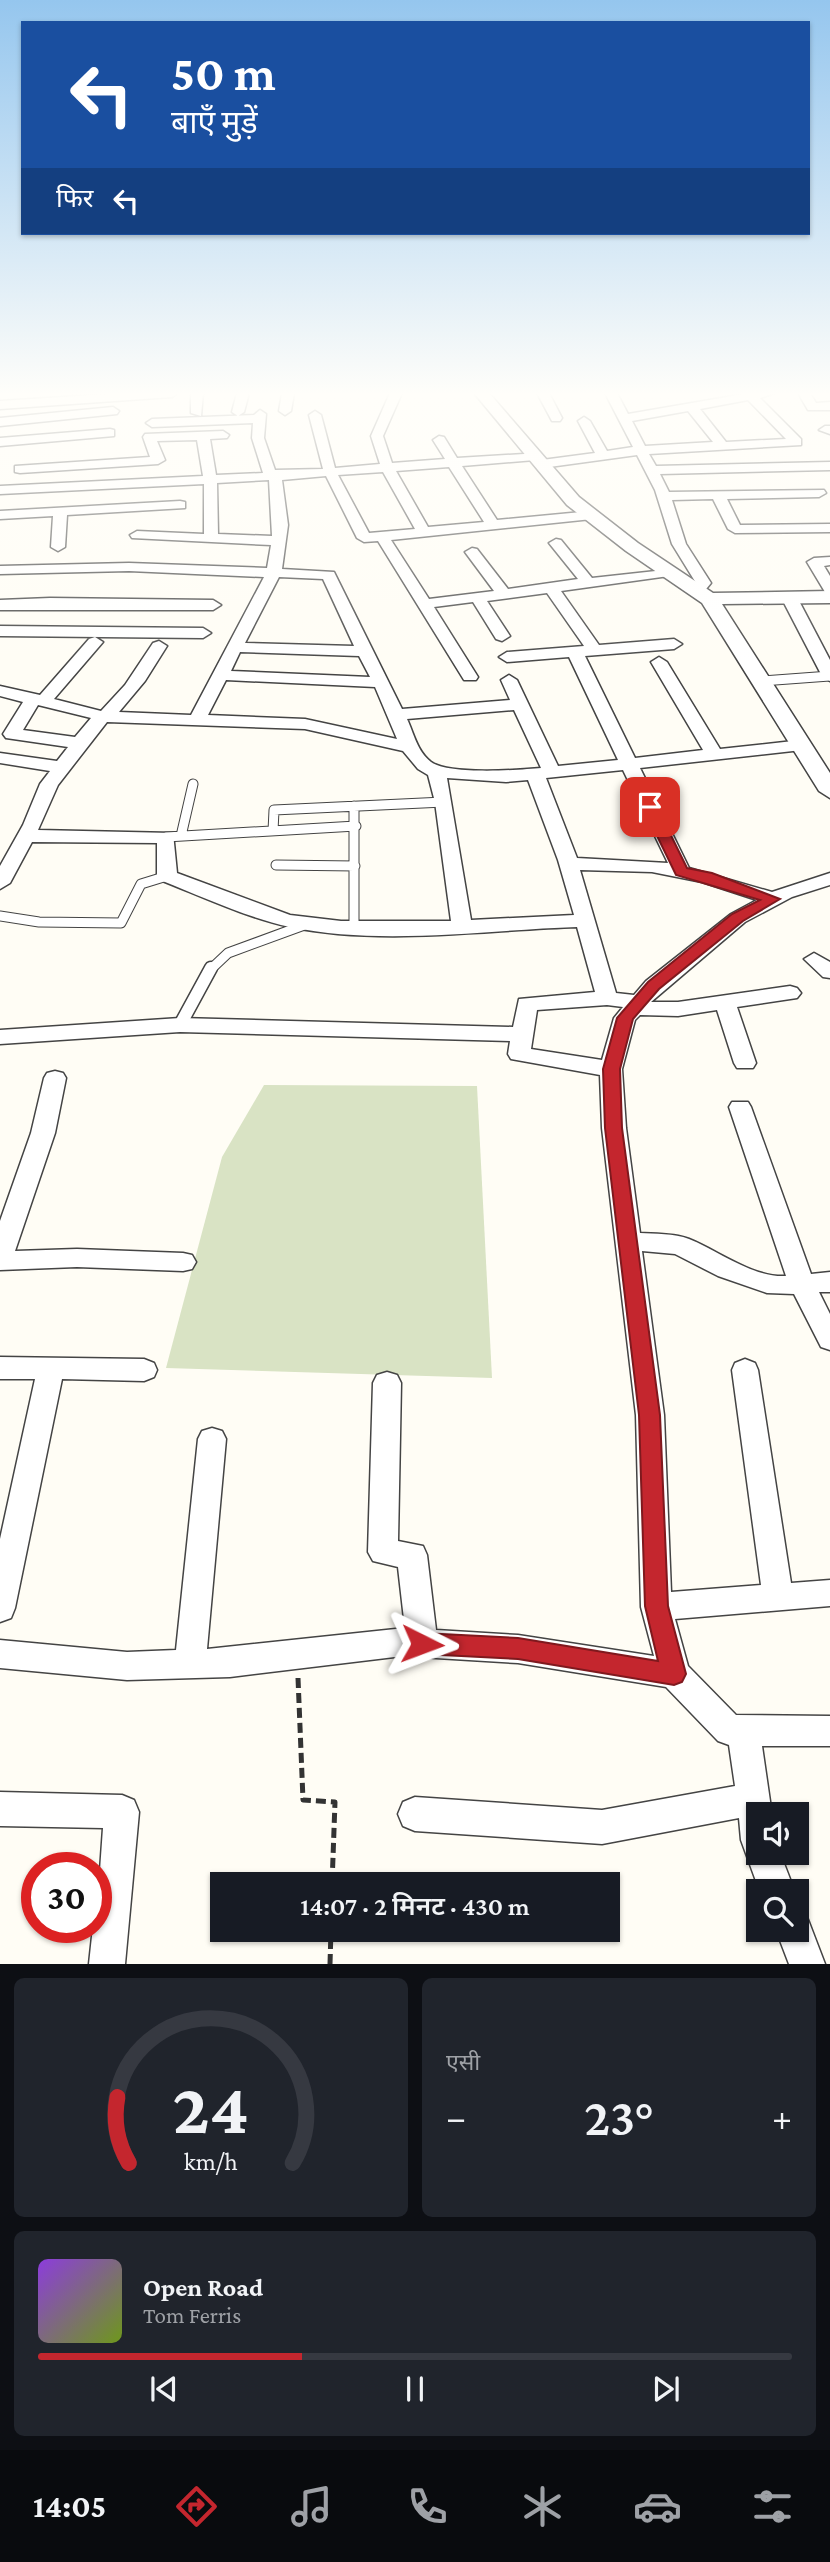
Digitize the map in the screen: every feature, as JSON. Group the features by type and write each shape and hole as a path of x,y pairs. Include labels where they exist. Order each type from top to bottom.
{"street":[{"path":"21,485 21,489"},
{"path":"0,490 89,485"},
{"path":"209,485 214,508 211,538"},
{"path":"197,720 274,572 281,525 274,485"},
{"path":"337,485 364,538 592,515"},
{"path":"397,485 424,532"},
{"path":"465,485 493,525"},
{"path":"559,485 573,501 703,595 830,791"},
{"path":"659,485 678,544 704,583 703,595"},
{"path":"664,495 819,493"},
{"path":"718,495 735,529 830,527"},
{"path":"0,515 180,505"},
{"path":"126,563 143,507"},
{"path":"58,547 60,512"},
{"path":"382,536 470,677"},
{"path":"126,563 211,538 278,541"},
{"path":"556,543 589,583"},
{"path":"472,552 504,594"},
{"path":"830,561 814,562 830,589"},
{"path":"0,605 219,600 126,563"},
{"path":"0,570 126,563 329,575 397,715 409,747 424,765 436,772 506,777 802,745"},
{"path":"426,604 669,572"},
{"path":"551,588 595,650"},
{"path":"703,595 790,599 830,597"},
{"path":"477,597 502,636"},
{"path":"790,599 830,676"},
{"path":"0,631 203,633"},
{"path":"80,743 12,734 39,699 95,642"},
{"path":"507,657 674,644"},
{"path":"0,883 26,836 49,784 95,723 106,716 150,662 159,646"},
{"path":"234,647 364,651"},
{"path":"575,652 681,872"},
{"path":"659,662 715,755"},
{"path":"220,675 380,682"},
{"path":"509,680 521,704 543,773 607,998"},
{"path":"0,691 106,716 306,724 409,747"},
{"path":"397,715 521,704"},
{"path":"0,758 62,766"},
{"path":"436,772 444,802 461,925"},
{"path":"26,836 174,836 167,876 254,909 307,924 461,925 585,921"},
{"path":"569,864 652,866 706,877 773,899"},
{"path":"830,879 773,899 737,918 653,986 625,1018 611,1069 614,1128 650,1415 656,1606 674,1674 729,1730 830,1731"},
{"path":"611,1069 519,1054 527,1004 607,998 637,1005 678,1009 790,993"},
{"path":"725,1003 746,1063"},
{"path":"0,1037 180,1025 523,1034"},
{"path":"55,1079 43,1133 0,1259 77,1258 183,1262"},
{"path":"740,1107 802,1284 830,1340"},
{"path":"628,1241 679,1245 727,1269 776,1286 830,1282"},
{"path":"0,1368 144,1370"},
{"path":"0,1608 51,1369"},
{"path":"745,1370 778,1597"},
{"path":"387,1383 383,1552 412,1555 422,1644"},
{"path":"190,1664 212,1439"},
{"path":"656,1606 830,1593"},
{"path":"0,1654 128,1666 296,1655 403,1642 518,1648 674,1674"},
{"path":"742,1730 749,1759 753,1802"},
{"path":"415,1814 602,1827 753,1799"},
{"path":"0,1809 122,1812 107,1964"},
{"path":"799,1942 807,1964"}],"lane":[{"path":"761,681 830,676"},
{"path":"193,784 174,836 356,826"},
{"path":"273,831 274,810 444,802"},
{"path":"354,806 354,925"},
{"path":"276,865 355,866"},
{"path":"0,916 39,922 121,923 141,884 167,876"},
{"path":"180,1025 213,965 228,953 307,924"}],"path":[{"path":"296,1655 303,1800 335,1802 332,1872"},
{"path":"330,1964 331,1942"}],"green space":[{"path":"264,1085 477,1086 492,1378 166,1368 222,1157"}],"route":[{"path":"422,1644 518,1648 674,1674 656,1606 650,1415 614,1128 611,1069 625,1018 653,986 737,918 773,899 706,877 681,872 650,807"}]}
